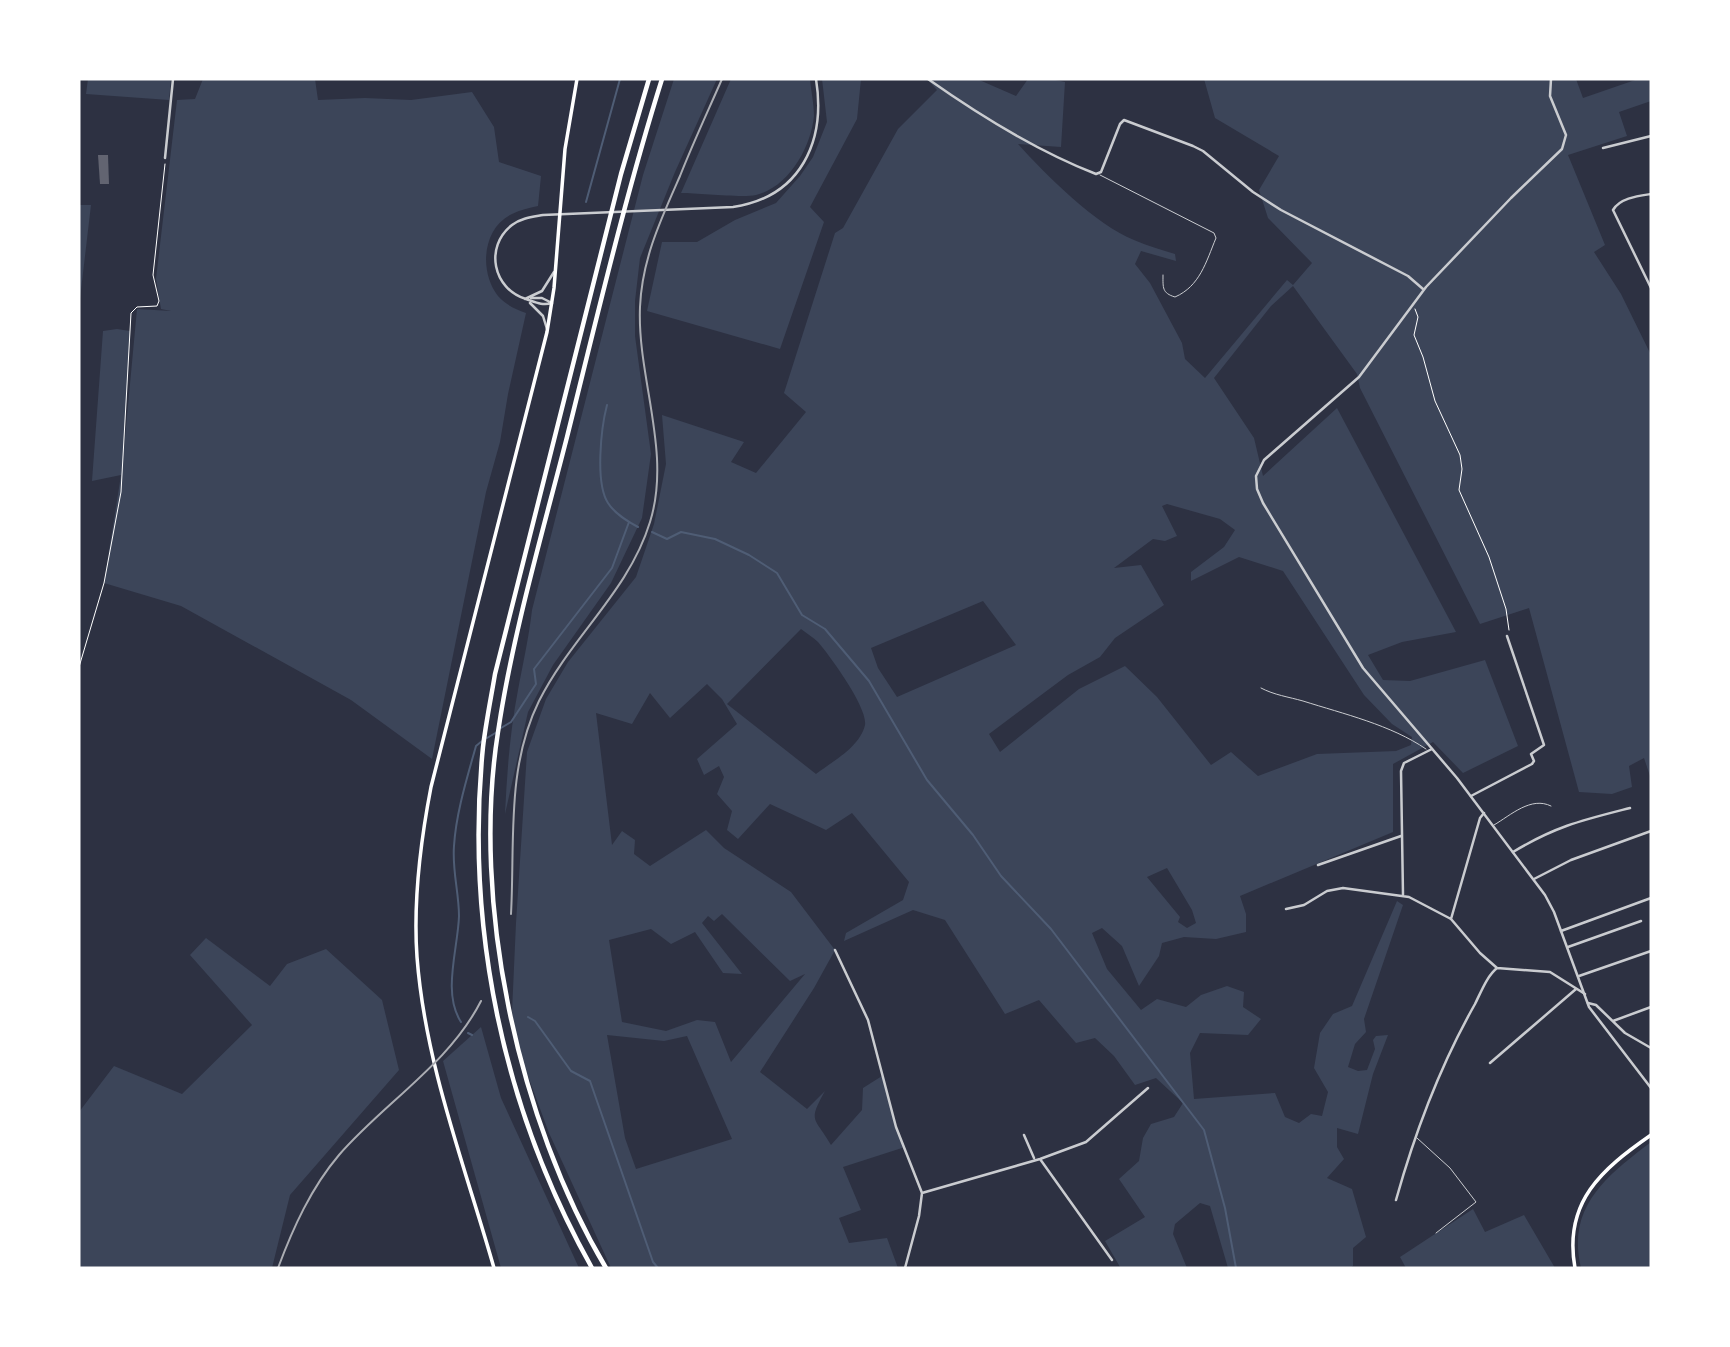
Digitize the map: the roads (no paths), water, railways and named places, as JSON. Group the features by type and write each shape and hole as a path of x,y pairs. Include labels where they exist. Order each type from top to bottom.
{"highway":[{"path":"592,1268 565,1217 531,1137 507,1058 492,989 480,883 480,789 493,685 507,624 621,174 649,79"},
{"path":"606,1268 572,1202 541,1125 521,1058 501,970 493,895 492,788 497,734 520,624 628,193 662,79"}],"main road":[{"path":"494,1268 432,1050 422,995 417,945 417,888 421,847 435,770 547,332 556,267 564,164 577,79"},
{"path":"1575,1268 1572,1233 1575,1219 1587,1193 1611,1165 1651,1135"}],"street":[{"path":"165,158 173,79"},
{"path":"552,303 541,304 524,299 510,292 501,282 495,265 496,250 502,235 511,226 524,219 543,215 741,206 763,198 783,185 802,167 811,151 817,132 820,105 816,79"},
{"path":"928,79 1010,131 1092,173 1099,174 1120,124 1128,120 1203,151 1253,192 1281,210 1408,276 1423,289"},
{"path":"1551,79 1550,96 1566,135 1563,147 1423,289 1359,377 1260,465 1256,476 1257,489 1273,521 1368,674 1471,796 1534,879 1549,903 1588,1003 1598,1021 1651,1088"},
{"path":"1604,148 1651,136"},
{"path":"1651,194 1623,201 1613,209 1651,288"},
{"path":"524,299 536,296 546,287 556,267"},
{"path":"524,299 543,316 547,332"},
{"path":"1471,796 1532,764 1534,761 1531,753 1545,745 1507,636"},
{"path":"1403,895 1399,784 1404,763 1430,750"},
{"path":"1513,852 1567,824 1630,808"},
{"path":"1451,919 1480,818 1484,813"},
{"path":"1534,879 1571,860 1651,831"},
{"path":"1318,865 1401,836"},
{"path":"1286,909 1304,905 1327,891 1343,888 1403,895 1419,900 1451,919 1479,953 1497,968 1550,972 1585,994"},
{"path":"1561,930 1651,898"},
{"path":"1567,947 1641,921"},
{"path":"835,950 868,1020 896,1127 922,1193 919,1216 905,1268"},
{"path":"1579,976 1651,951"},
{"path":"1396,1200 1416,1138 1449,1055 1497,968"},
{"path":"1490,1063 1576,989"},
{"path":"1588,1003 1596,1005 1630,1036 1651,1048"},
{"path":"1613,1021 1651,1007"},
{"path":"922,1193 1037,1159 1092,1139 1147,1088"},
{"path":"1024,1135 1037,1159 1112,1260"}],"lane":[{"path":"1099,174 1214,233 1216,238 1201,276 1188,291 1175,297 1166,294 1163,290 1163,275"},
{"path":"1261,688 1395,732 1430,750"},
{"path":"1493,826 1534,802 1544,802 1551,806"},
{"path":"1416,1138 1450,1168 1476,1202 1436,1233"}],"waterway":[{"path":"586,202 620,79"},
{"path":"607,405 600,455 604,494 614,511 638,527"},
{"path":"501,728 511,722 536,684 534,669 612,568 629,522"},
{"path":"652,532 667,539 681,532 715,539 749,555 777,573 802,615 825,629 869,681 927,780 973,835 1001,876 1051,929 1204,1130 1225,1208 1236,1268"},
{"path":"487,738 497,732"},
{"path":"461,1022 455,1010 452,984 459,916 454,846 466,783 476,746 482,741"},
{"path":"528,1017 535,1021 571,1071 590,1081 653,1262 658,1268"},
{"path":"468,1033 472,1035"}],"railway":[{"path":"511,914 514,806 521,752 528,726 552,678 628,570 641,547 650,522 656,496 657,469 656,442 640,334 644,272 660,224 722,79"},
{"path":"278,1268 304,1209 329,1168 357,1136 434,1064 468,1024 481,1001"}]}
